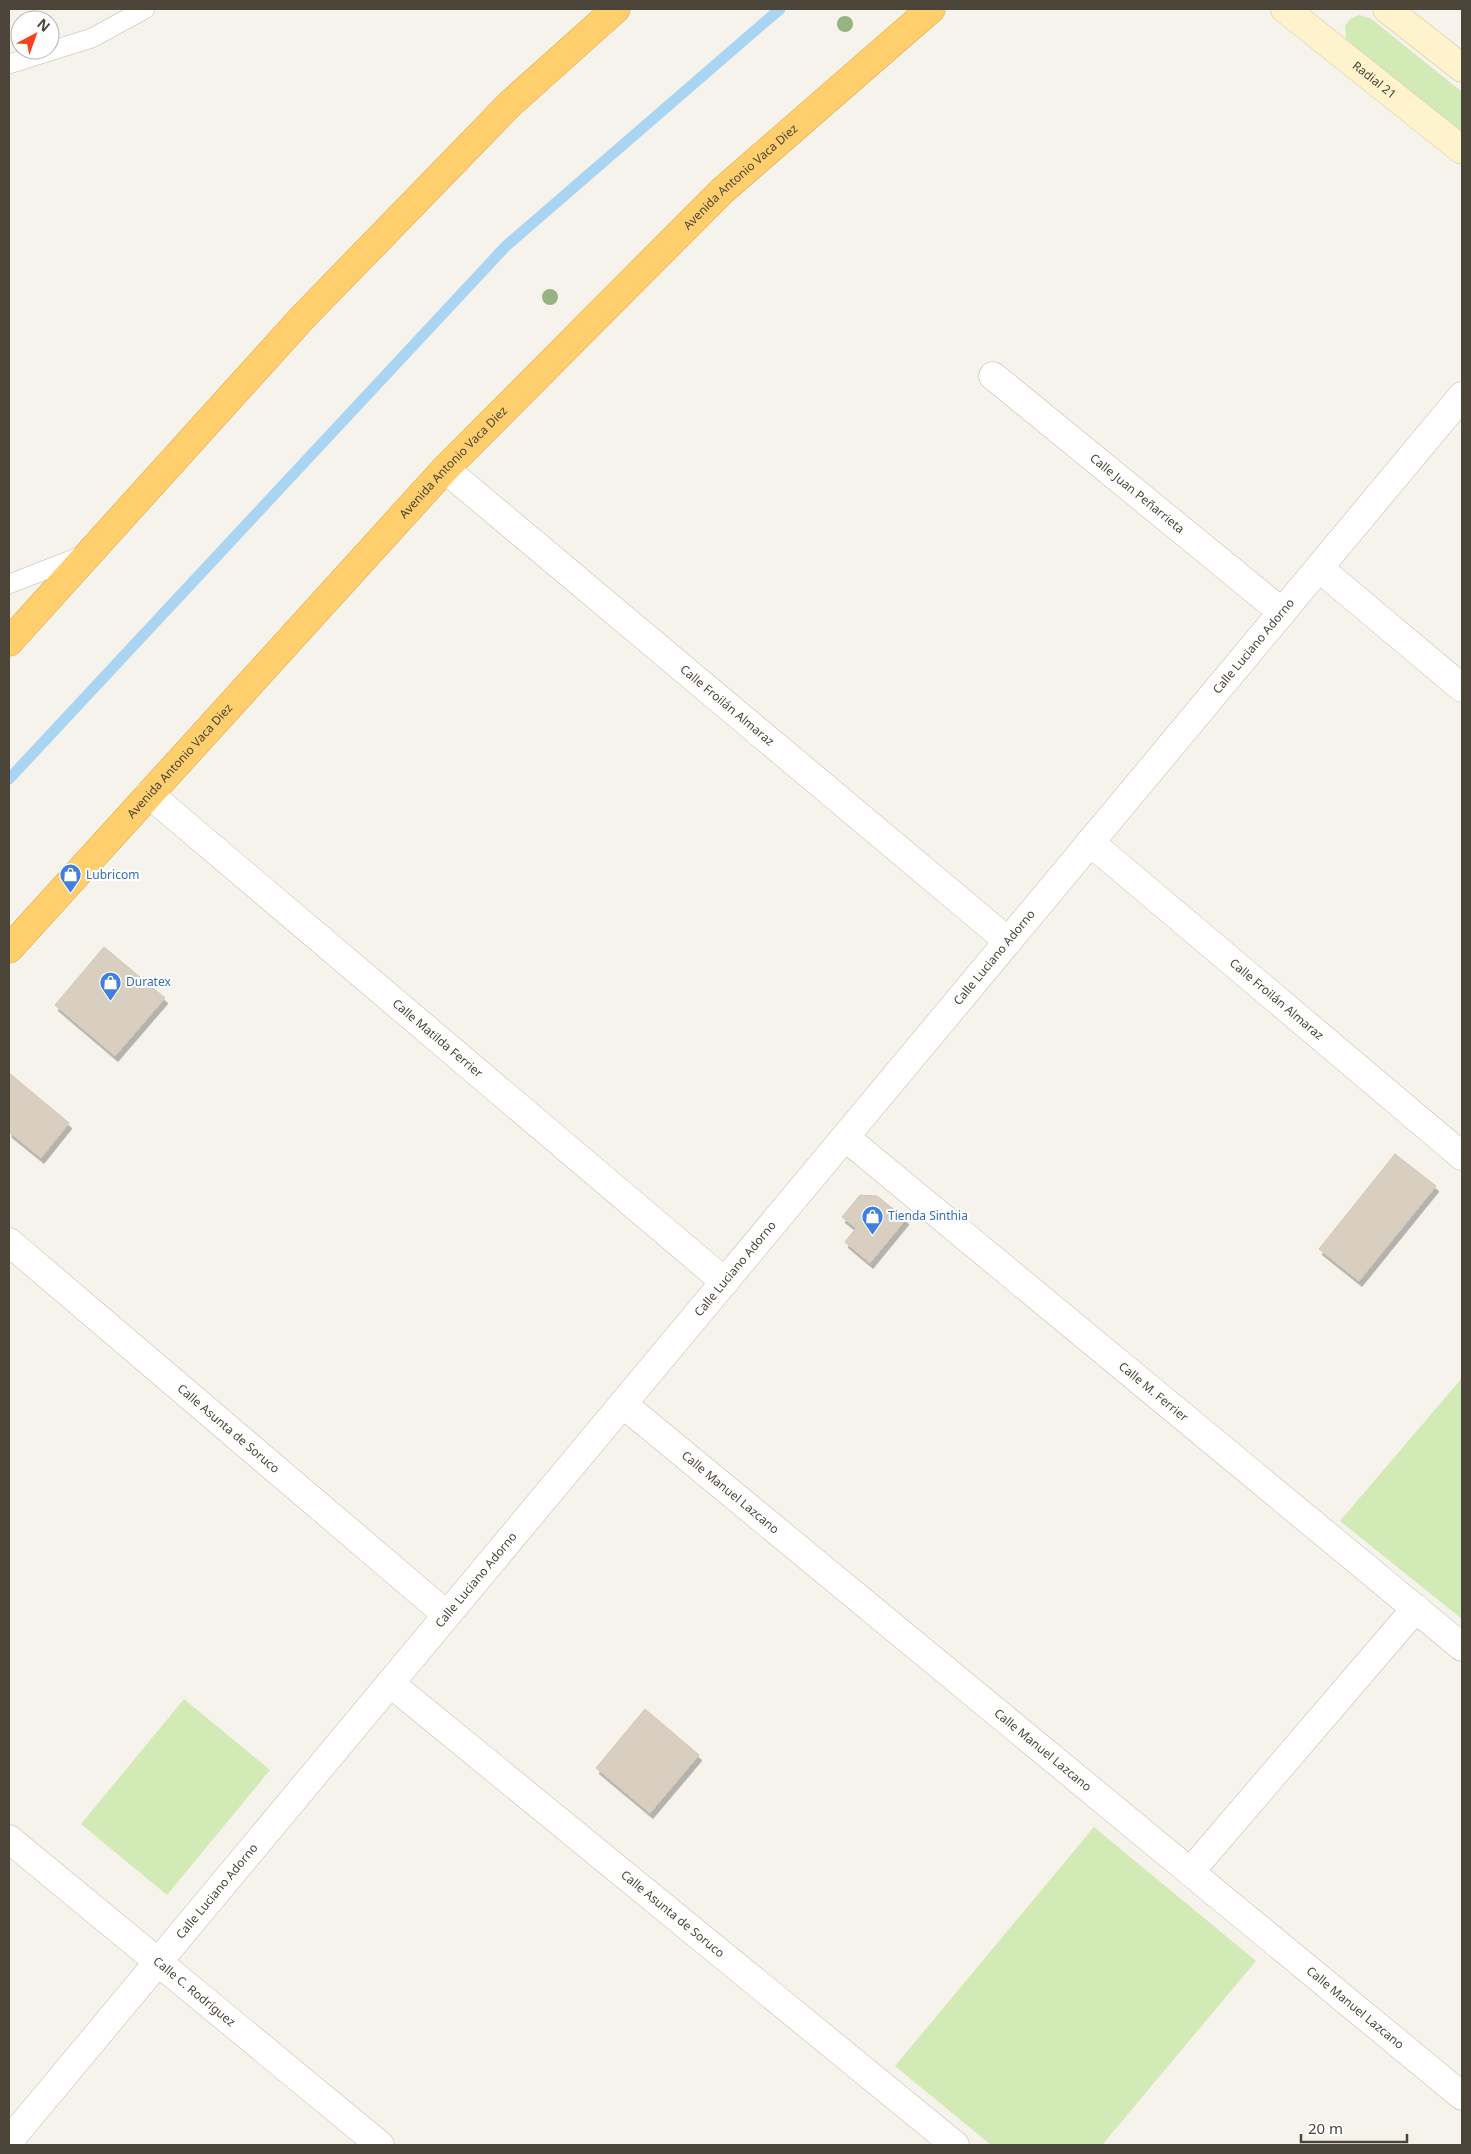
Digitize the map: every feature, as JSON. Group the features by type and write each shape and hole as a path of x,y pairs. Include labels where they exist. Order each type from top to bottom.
{"highway":[{"path":"9,642 303,317 510,104 616,9"},
{"name":"Avenida Antonio Vaca Diez","path":"9,949 445,469 722,191 931,9"}],"street":[{"path":"1387,9 1462,68"},
{"name":"Radial 21","path":"1301,13 1462,150"},
{"name":"Calle Juan Peñarrieta","path":"993,376 1282,612"},
{"name":"Calle Luciano Adorno","path":"9,2141 1462,396"},
{"name":"Calle Froilán Almaraz","path":"445,469 1008,941"},
{"path":"1319,568 1462,688"},
{"name":"Calle Matilda Ferrier","path":"149,794 725,1282"},
{"name":"Calle Froilán Almaraz","path":"1090,842 1462,1156"},
{"name":"Calle M. Ferrier","path":"846,1137 1462,1647"},
{"name":"Calle Asunta de Soruco","path":"9,1242 447,1615"},
{"name":"Calle Manuel Lazcano","path":"622,1404 1462,2096"},
{"path":"1190,1872 1416,1608"},
{"name":"Calle Asunta de Soruco","path":"390,1684 955,2145"},
{"name":"Calle C. Rodríguez","path":"9,1839 380,2145"}],"lane":[{"path":"9,64 92,38 145,9"},
{"path":"9,584 90,553"}],"green space":[{"path":"1359,15 1370,18 1462,92 1462,134 1346,39 1345,26 1350,19"},
{"path":"1462,1378 1462,1619 1340,1521"},
{"path":"184,1699 270,1770 167,1895 81,1824"},
{"path":"1094,1827 1256,1961 1102,2145 991,2145 895,2066"}],"building":[{"name":"Duratex","path":"104,947 165,998 115,1056 55,1005"},
{"path":"9,1073 69,1123 41,1158 9,1132"},
{"path":"1395,1154 1436,1186 1359,1281 1319,1249"},
{"name":"Tienda Sinthia","path":"860,1195 877,1196 906,1219 870,1263 845,1242 856,1228 842,1217"},
{"path":"645,1709 699,1755 650,1813 596,1768"}],"waterway":[{"path":"9,779 506,246 780,9"}],"place":[{"name":"Lubricom","path":"70,894"},
{"name":"Duratex","path":"110,1001"},
{"name":"Tienda Sinthia","path":"872,1235"}]}
